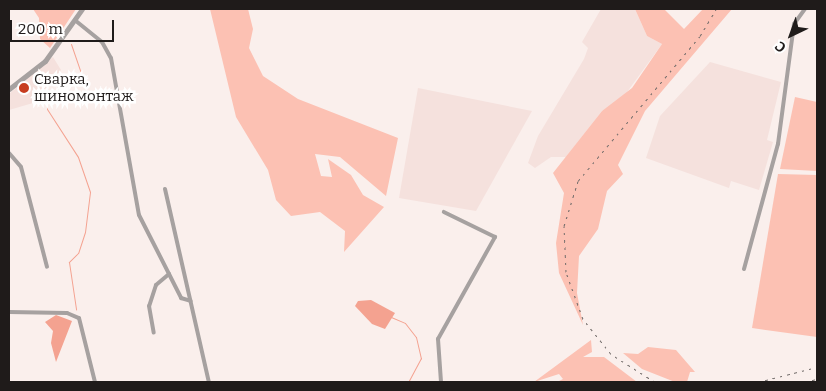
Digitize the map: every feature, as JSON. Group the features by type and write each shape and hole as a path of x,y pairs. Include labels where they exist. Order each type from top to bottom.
{"street":[{"path":"9,89 34,72 76,21 82,9"},
{"path":"744,268 778,144 794,24 805,9"},
{"path":"76,21 102,42 112,58 139,215 181,298 191,301"},
{"path":"9,153 21,167 47,267"},
{"path":"165,188 209,382"},
{"path":"441,382 438,340 496,237 444,212"},
{"path":"154,333 149,306 156,285 169,274"},
{"path":"9,312 67,313 79,318 96,382"}],"shaded area":[{"path":"33,9 76,9 50,48 40,39 39,18"},
{"path":"210,9 248,9 253,29 249,48 263,76 298,99 398,138 386,196 340,157 315,154 321,176 332,177 328,159 351,175 363,195 384,207 344,252 345,231 320,212 291,216 276,200 268,170 236,117"},
{"path":"601,9 635,9 647,36 662,44 622,99 602,111 566,157 551,157 535,168 528,163 538,136 584,59 588,48 582,42"},
{"path":"635,9 664,9 684,29 703,9 732,9 645,111 618,165 623,174 607,191 598,229 579,256 577,293 583,325 559,273 556,243 564,193 553,173 602,111 632,88 662,44 647,36"},
{"path":"53,57 61,70 33,103 9,110 9,94"},
{"path":"710,62 781,82 767,140 773,142 759,190 731,181 729,188 646,158 660,116"},
{"path":"418,88 532,111 476,211 399,198"},
{"path":"795,97 817,102 817,171 780,169"},
{"path":"778,174 817,175 817,337 752,328"},
{"path":"371,300 395,313 385,329 372,324 355,306 358,301"},
{"path":"56,315 72,321 56,362 51,343 53,331 45,322"},
{"path":"591,340 592,352 583,357 604,357 637,382 557,382 563,379 559,374 534,382"},
{"path":"648,347 676,350 695,372 690,372 687,382 675,382 642,369 623,353 638,354"}],"waterway":[{"path":"71,44 81,73 47,97 47,109 78,157 90,192 85,232 78,253 69,262 76,309"},
{"path":"391,317 405,323 416,337 421,358 408,382"}],"railway":[{"path":"655,382 611,354 583,319 566,272 564,226 578,181 700,36 716,9"},
{"path":"758,382 817,367"},
{"path":"805,382 817,379"}],"place":[{"name":"Сварка, шиномонтаж","path":"24,88"}]}
